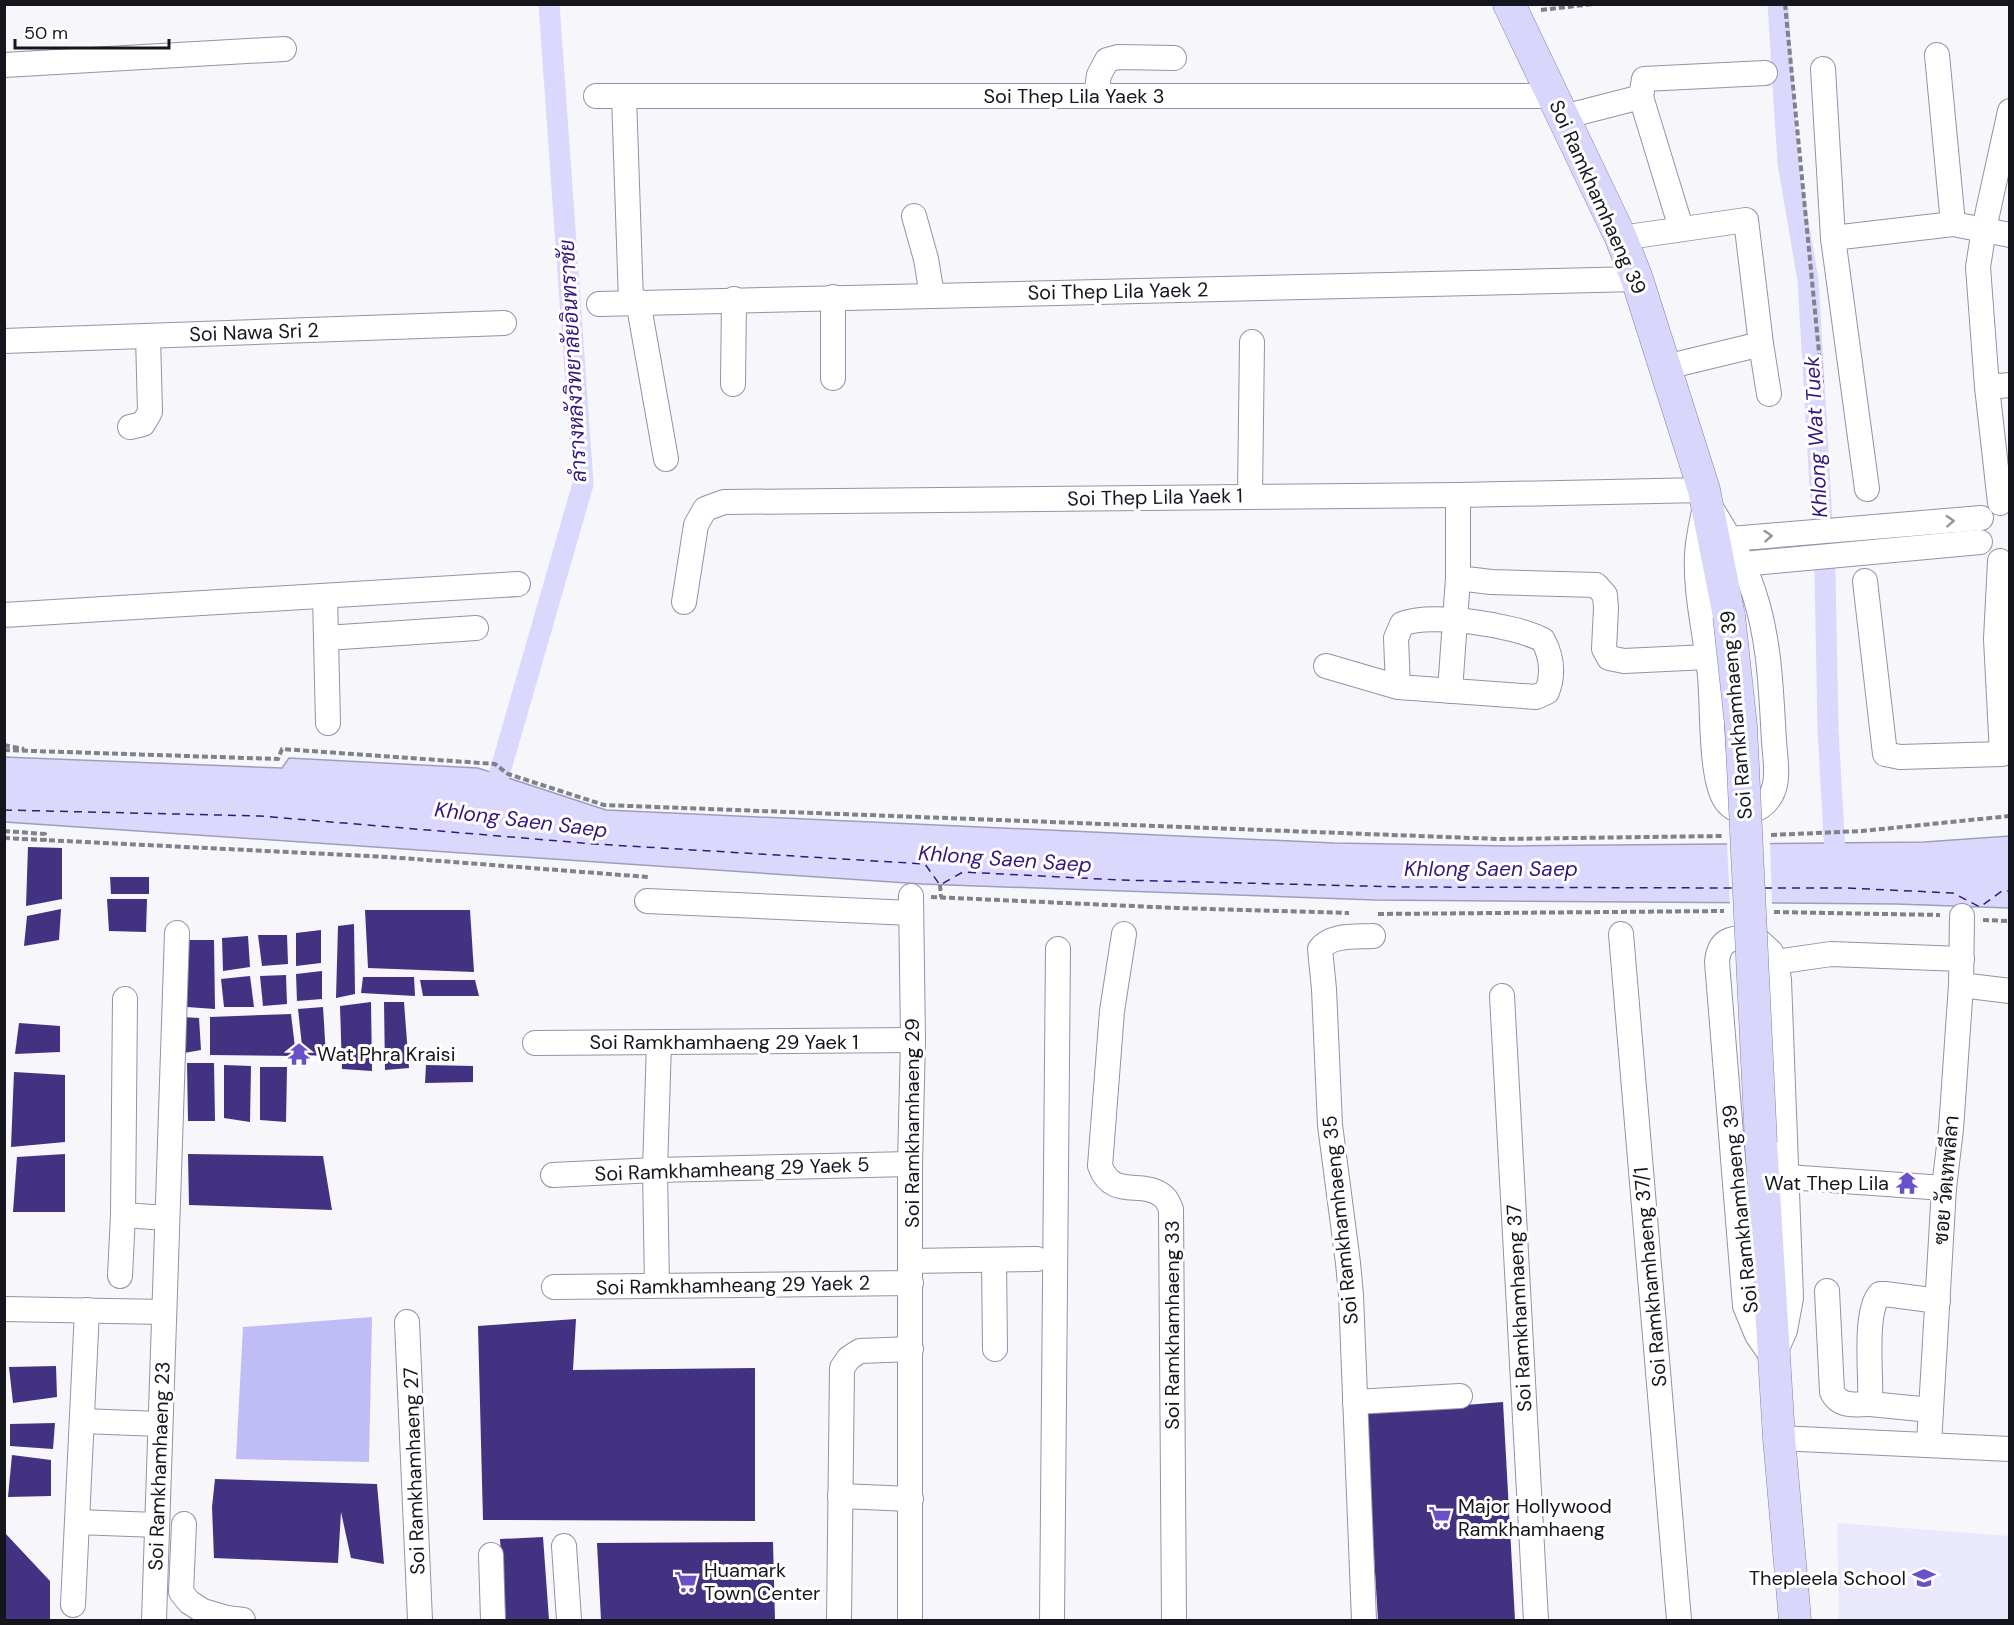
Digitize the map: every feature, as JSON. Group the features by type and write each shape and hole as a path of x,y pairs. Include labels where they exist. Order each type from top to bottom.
{"main road":[{"name":"Soi Ramkhamhaeng 39","path":"1511,9 1621,238 1637,279 1705,495 1729,616 1742,737 1773,1358 1795,1620"}],"street":[{"path":"4,65 285,49"},
{"path":"1936,55 1953,224"},
{"path":"1096,96 1099,75 1107,60 1118,57 1174,58"},
{"path":"1823,69 1833,238 1867,489"},
{"path":"1681,228 1641,97 1644,79 1765,73"},
{"name":"Soi Thep Lila Yaek 3","path":"596,96 1096,96 1558,106 1641,97"},
{"path":"624,96 634,302 666,459"},
{"path":"1865,581 1885,754 1900,757 2006,754 2003,638 2005,561 1992,558 1980,542 1979,530 1981,518 1989,509 2005,504 1998,386 1978,267 2010,111"},
{"path":"914,216 926,258 932,295"},
{"path":"1621,238 1746,220 1769,393"},
{"path":"1833,238 1953,224 2010,235"},
{"name":"Soi Thep Lila Yaek 2","path":"599,304 1637,279"},
{"path":"833,297 833,378"},
{"path":"733,384 734,299"},
{"name":"Soi Nawa Sri 2","path":"4,341 504,323"},
{"path":"130,427 143,424 150,412 147,336"},
{"path":"1250,495 1252,342"},
{"path":"1666,367 1761,344"},
{"name":"Soi Thep Lila Yaek 1","path":"684,602 696,525 705,509 724,502 1250,495 1705,495"},
{"path":"1450,691 1458,578 1458,495"},
{"path":"1705,495 1731,538 1743,564 1763,622 1776,776 1774,790 1769,799 1762,807 1752,810 1741,811 1732,807 1724,798 1716,771 1697,556 1705,495"},
{"path":"1731,538 1981,518"},
{"path":"1854,528 1856,554"},
{"path":"1743,564 1980,542"},
{"path":"1458,578 1491,582 1596,585 1605,595 1604,649 1609,658 1624,661 1707,657"},
{"path":"4,615 518,584"},
{"path":"325,596 328,723"},
{"path":"1326,666 1398,687 1536,697 1547,692 1551,681 1550,654 1543,640 1510,627 1454,621 1412,620 1402,624 1396,639 1398,687"},
{"path":"326,638 476,628"},
{"path":"646,901 911,904"},
{"name":"Soi Ramkhamhaeng 29","path":"910,1620 910,1164 913,1040 911,904"},
{"name":"ซอย วัดเทพลีลา","path":"1929,1444 1944,1188 1951,1129 1961,985 1962,916"},
{"name":"Soi Ramkhamhaeng 35","path":"1364,1620 1351,1294 1330,1125 1320,949 1325,943 1334,939 1375,925"},
{"name":"Soi Ramkhamhaeng 23","path":"154,1620 177,933"},
{"name":"Soi Ramkhamhaeng 33","path":"1124,934 1112,1011 1100,1166 1104,1176 1118,1186 1148,1189 1164,1197 1171,1209 1174,1620"},
{"name":"Soi Ramkhamhaeng 37/1","path":"1621,934 1679,1620"},
{"name":"Soi Ramkhamhaeng 39","path":"1749,937 1758,940 1771,952 1776,962 1781,1010 1791,1298 1785,1330 1773,1358 1757,1335 1745,1306 1717,962 1721,947 1733,938 1749,937"},
{"path":"1052,1620 1058,949"},
{"path":"1776,962 1831,954 1962,959"},
{"path":"1961,985 2010,991"},
{"name":"Soi Ramkhamhaeng 37","path":"1502,996 1536,1620"},
{"path":"120,1276 123,1215 125,999"},
{"name":"Soi Ramkhamhaeng 29 Yaek 1","path":"535,1042 913,1040"},
{"path":"657,1286 655,1170 659,1043"},
{"name":"Soi Ramkhamheang 29 Yaek 5","path":"553,1175 655,1170 910,1164"},
{"path":"1787,1177 1944,1188"},
{"path":"123,1215 167,1218"},
{"path":"993,1260 995,1350"},
{"name":"Soi Ramkhamheang 29 Yaek 2","path":"555,1287 657,1286 911,1272 993,1260 1037,1260"},
{"path":"1827,1291 1832,1392 1835,1398 1853,1405 1870,1404 1931,1410"},
{"path":"1870,1404 1870,1332 1875,1300 1880,1294 1885,1294 1938,1301"},
{"path":"4,1309 165,1312"},
{"path":"73,1605 87,1310"},
{"name":"Soi Ramkhamhaeng 27","path":"407,1322 420,1620"},
{"path":"839,1620 842,1368 849,1358 860,1351 911,1349"},
{"path":"1355,1402 1460,1396"},
{"path":"82,1420 160,1424"},
{"path":"1779,1438 2010,1449"},
{"path":"840,1496 911,1499"},
{"path":"77,1522 157,1525"},
{"path":"184,1524 181,1592 189,1602 203,1611 243,1620"},
{"path":"564,1546 569,1620"},
{"path":"490,1555 493,1620"}],"path":[{"path":"1511,9 1593,4"},
{"path":"1785,4 1822,382"},
{"path":"4,746 42,752"},
{"path":"4,750 278,759 282,749 495,764 508,774 604,805 1499,839 1730,836"},
{"path":"1764,835 1862,831 2010,816"},
{"path":"4,831 45,834 45,841"},
{"path":"4,838 388,857 655,878"},
{"path":"940,885 941,897"},
{"path":"911,904 941,897 1353,913"},
{"path":"1375,925 1411,915 1732,911"},
{"path":"1763,912 1962,916 1980,920 2010,921"}],"shaded area":[{"path":"372,1317 369,1462 236,1459 243,1327"},
{"name":"Thepleela School","path":"1837,1523 2009,1536 2009,1620 1839,1620"}],"water":[{"name":"Khlong Saen Saep","path":"4,757 282,768 289,758 478,768 606,810 1334,843 1510,846 1924,842 2009,836 2009,908 1896,904 1375,900 922,884 5,822"}],"pier":[{"path":"1770,841 1772,906 1730,906 1727,842"}],"building":[{"path":"28,847 62,848 62,899 26,906"},
{"path":"110,877 149,877 149,894 111,894"},
{"path":"107,899 147,899 146,932 109,931"},
{"path":"61,909 59,940 24,946 27,916"},
{"path":"365,910 470,910 474,972 368,968"},
{"path":"354,924 355,994 336,998 338,926"},
{"path":"321,930 321,963 296,966 296,933"},
{"path":"258,935 287,935 288,964 262,966"},
{"path":"248,936 250,967 223,971 222,938"},
{"path":"188,940 214,940 215,1009 187,1007"},
{"path":"322,971 322,999 297,1001 296,974"},
{"path":"286,975 287,1004 263,1006 260,976"},
{"path":"250,976 254,1007 224,1007 221,979"},
{"path":"363,977 414,977 415,996 361,993"},
{"path":"420,980 475,980 479,996 423,996"},
{"path":"371,1002 372,1071 342,1069 340,1006"},
{"path":"384,1002 404,1002 409,1068 385,1070"},
{"path":"323,1007 326,1056 303,1055 298,1009"},
{"path":"291,1014 296,1056 210,1055 210,1017"},
{"path":"183,1017 199,1018 201,1050 184,1053"},
{"path":"19,1023 60,1026 60,1052 15,1054"},
{"path":"187,1063 214,1063 215,1121 188,1121"},
{"path":"224,1065 251,1066 250,1122 224,1118"},
{"path":"426,1065 473,1066 473,1082 425,1083"},
{"path":"260,1067 287,1067 286,1122 260,1120"},
{"path":"14,1072 65,1075 65,1142 11,1147"},
{"path":"65,1154 65,1212 13,1212 17,1157"},
{"path":"188,1154 323,1156 332,1210 189,1205"},
{"path":"576,1319 573,1370 755,1368 755,1521 483,1520 478,1326"},
{"path":"56,1366 57,1397 13,1403 9,1367"},
{"name":"Major Hollywood Ramkhamhaeng","path":"1503,1402 1515,1620 1378,1620 1365,1413"},
{"path":"55,1423 53,1449 10,1446 10,1424"},
{"path":"12,1455 51,1460 51,1496 8,1497"},
{"path":"215,1479 377,1484 384,1564 351,1558 341,1512 338,1563 214,1558 212,1507"},
{"path":"5,1533 50,1581 50,1620 6,1620"},
{"path":"543,1537 549,1620 506,1620 500,1539"},
{"name":"Huamark Town Center","path":"773,1542 775,1620 601,1620 597,1543"}],"waterway":[{"name":"ลำรางหลังวิทยาลัยอินทราชัย","path":"491,803 583,484 549,4"},
{"name":"Khlong Wat Tuek","path":"1778,4 1788,163 1808,280 1825,573 1828,730 1836,871"}],"ferry route":[{"path":"4,810 260,816 595,844 925,864 940,885 963,872 1120,880 1405,887 1733,888"},
{"path":"1764,888 1846,888 1953,893 1980,907 2002,891 2010,891"}],"place":[{"name":"Wat Phra Kraisi","path":"299,1054"},
{"name":"Wat Thep Lila","path":"1907,1183"},
{"name":"Major Hollywood Ramkhamhaeng","path":"1440,1517"},
{"name":"Thepleela School","path":"1924,1578"},
{"name":"Huamark Town Center","path":"686,1582"}]}
